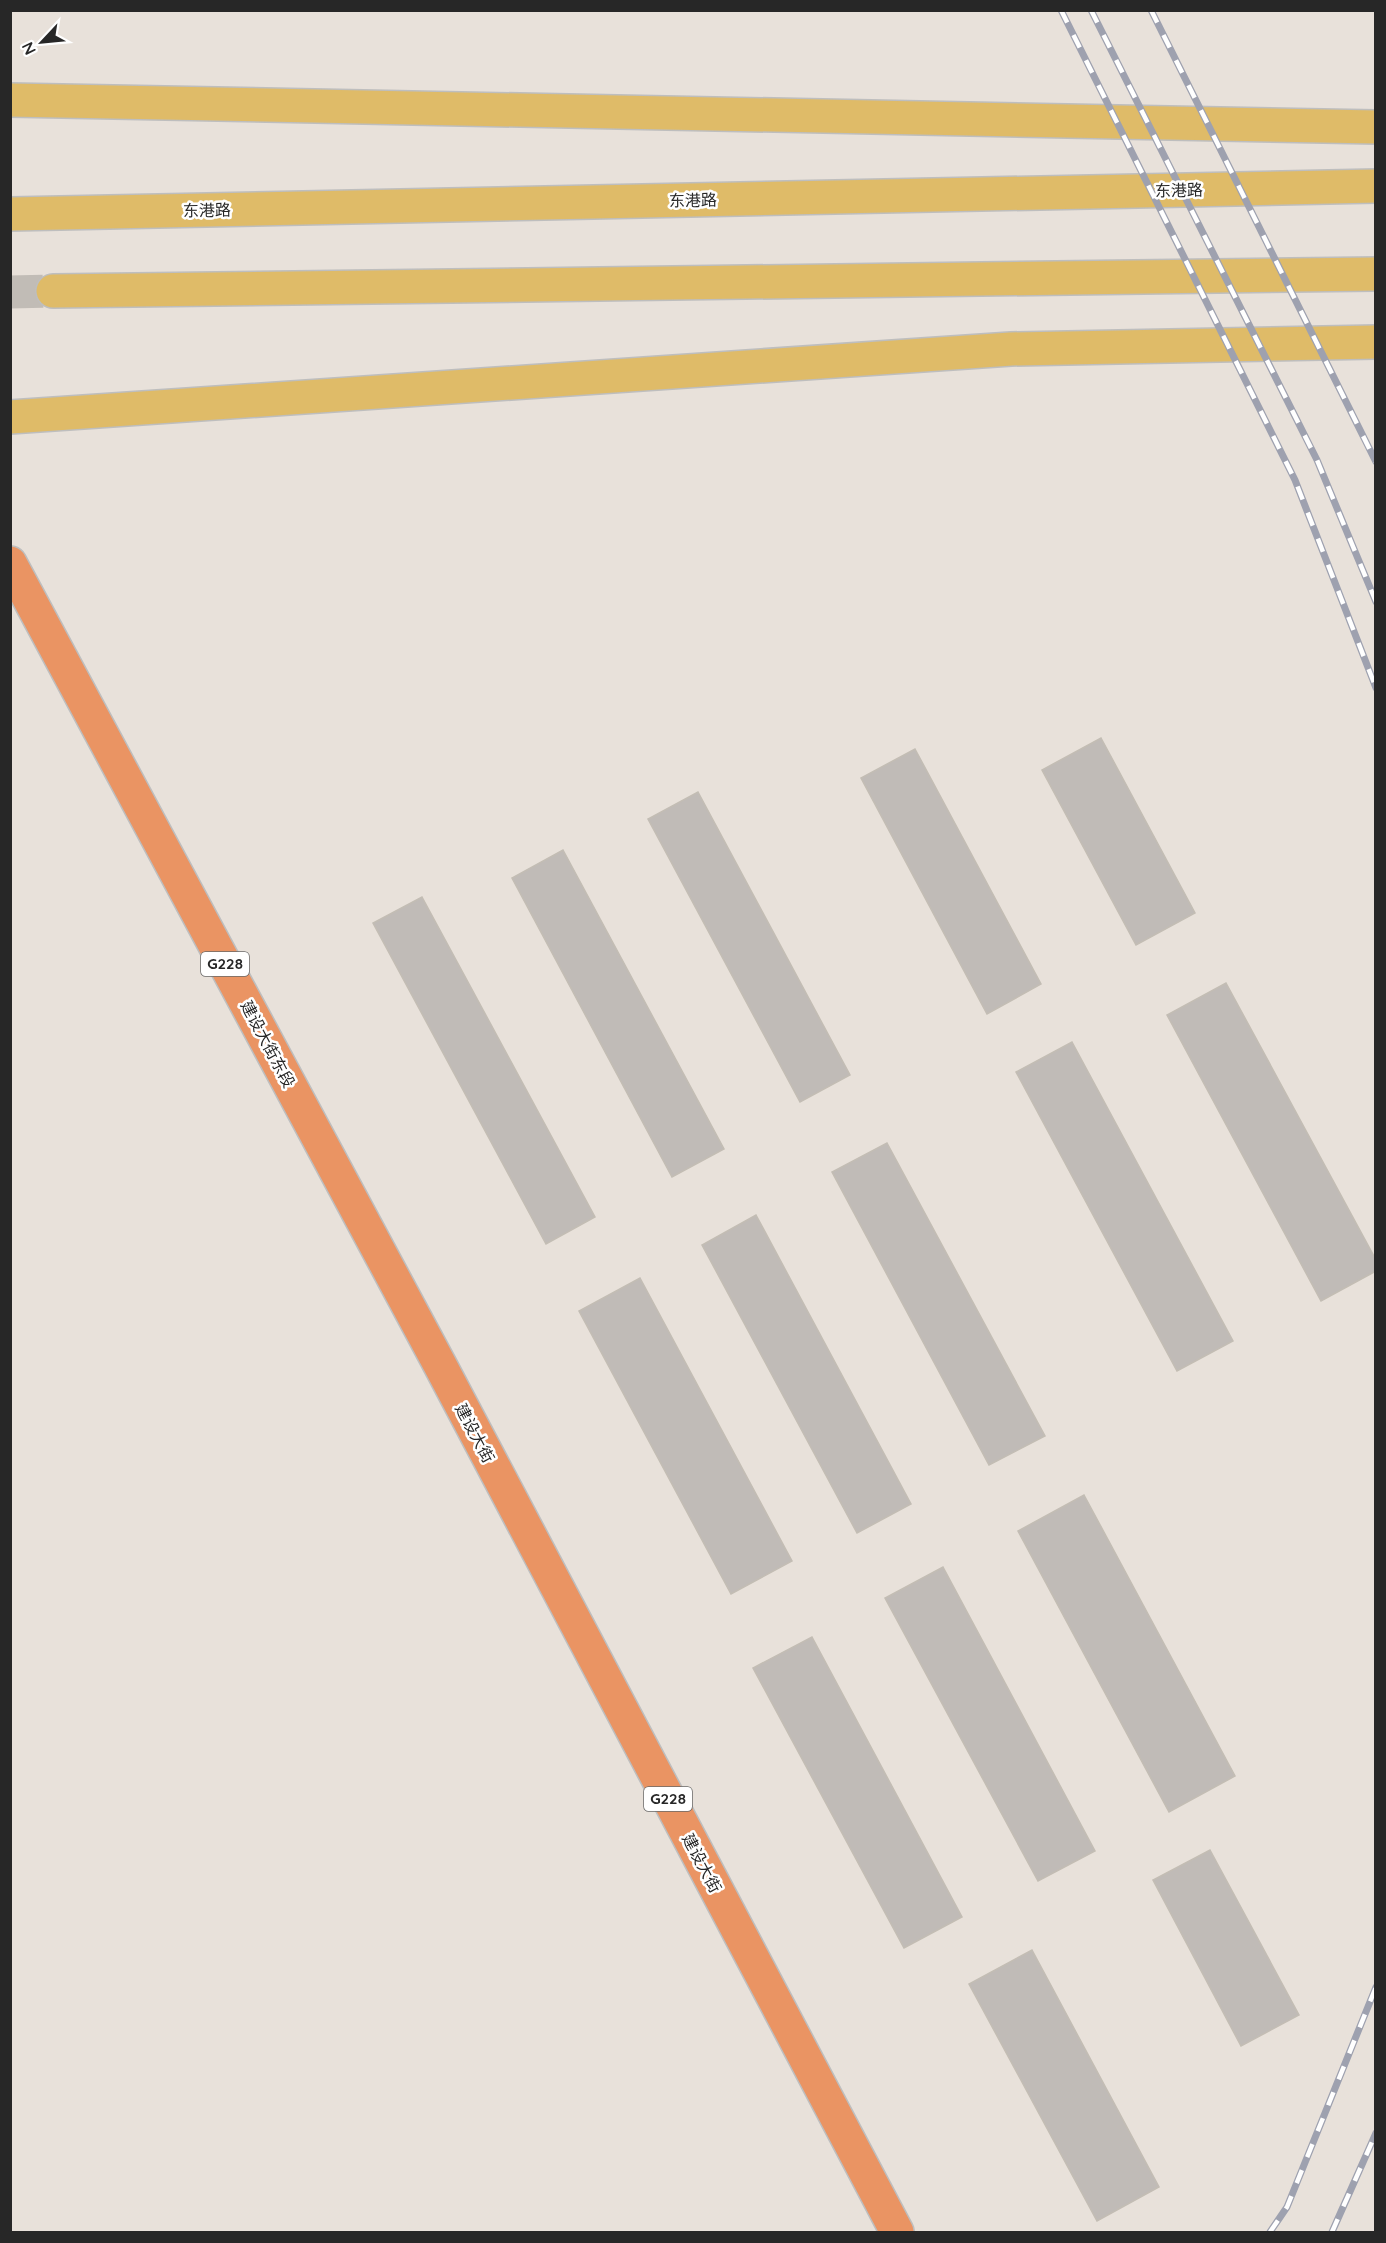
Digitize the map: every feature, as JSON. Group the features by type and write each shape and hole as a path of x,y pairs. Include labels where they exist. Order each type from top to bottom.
{"highway":[{"name":"建设大街东段","path":"10,563 440,1365"},
{"name":"建设大街","path":"440,1365 897,2232"}],"main road":[{"path":"10,100 1376,127"},
{"name":"东港路","path":"11,214 1376,186"},
{"path":"52,291 1376,274"},
{"path":"10,417 1011,349 1376,342"}],"building":[{"path":"1101,738 1195,913 1136,945 1042,770"},
{"path":"915,749 1041,984 987,1014 861,778"},
{"path":"698,792 850,1075 800,1102 648,819"},
{"path":"563,850 724,1149 672,1177 512,878"},
{"path":"422,897 595,1217 546,1244 373,923"},
{"path":"1226,983 1376,1260 1376,1271 1321,1301 1167,1015"},
{"path":"1072,1042 1233,1341 1177,1371 1016,1072"},
{"path":"887,1143 1045,1436 989,1465 832,1172"},
{"path":"756,1215 911,1504 857,1533 702,1245"},
{"path":"640,1278 792,1561 731,1594 579,1311"},
{"path":"1084,1495 1235,1776 1169,1812 1018,1531"},
{"path":"943,1567 1095,1851 1038,1881 885,1598"},
{"path":"812,1637 962,1917 904,1948 753,1668"},
{"path":"1210,1850 1299,2015 1241,2046 1153,1880"},
{"path":"1032,1950 1159,2187 1097,2221 969,1984"}],"tunnel":[{"path":"10,292 53,291"}],"railway":[{"path":"1061,10 1295,480 1376,688"},
{"path":"1091,10 1317,460 1376,602"},
{"path":"1151,10 1376,462"},
{"path":"1270,2232 1287,2207 1376,1987"},
{"path":"1332,2232 1376,2133"}]}
